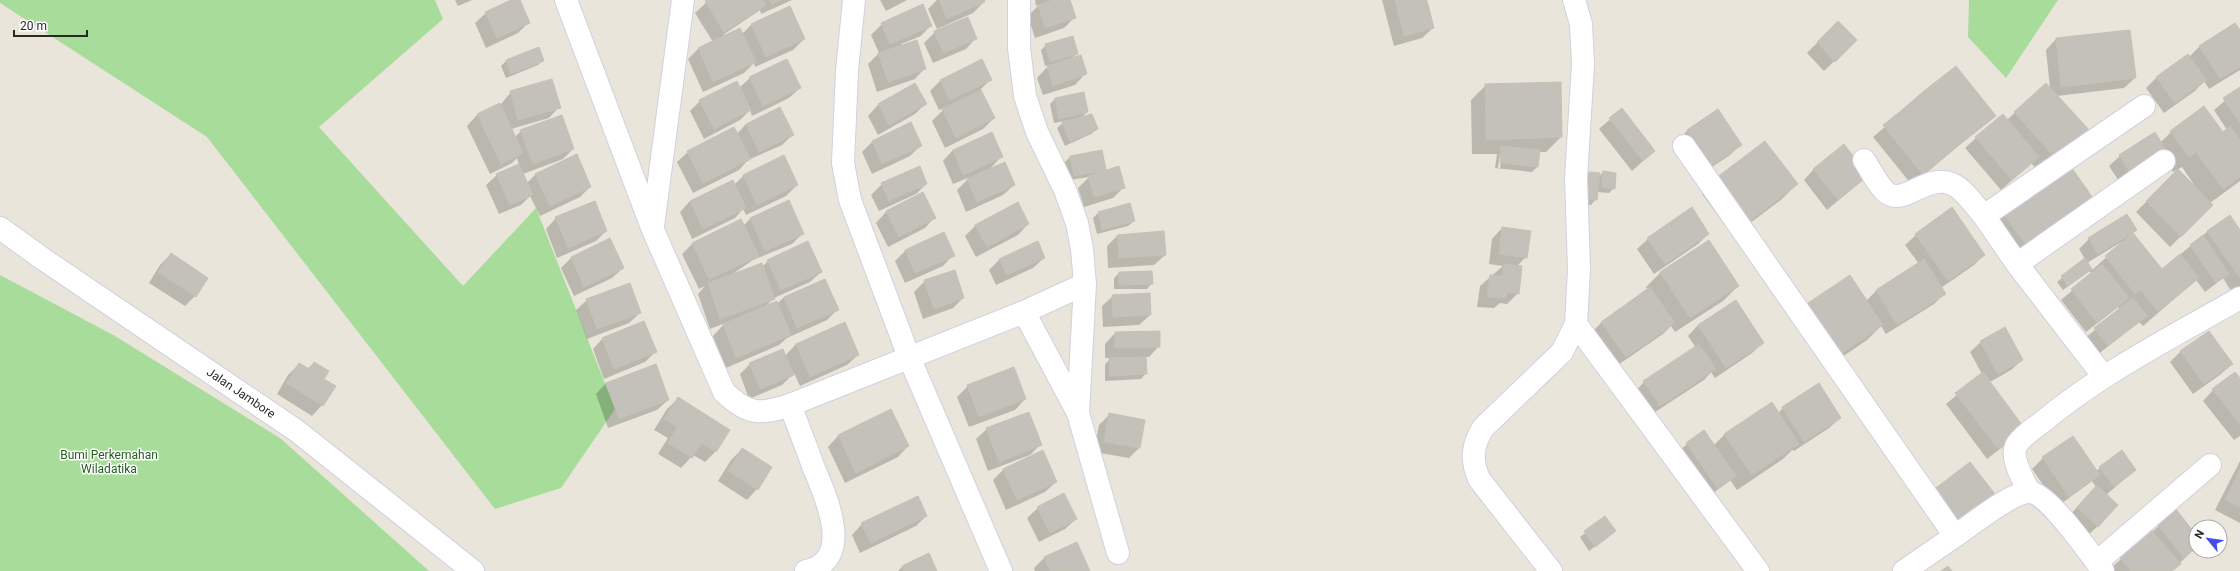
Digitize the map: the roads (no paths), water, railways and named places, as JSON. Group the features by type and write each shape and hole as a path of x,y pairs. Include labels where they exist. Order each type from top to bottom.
{"street":[{"path":"566,0 653,230 724,392 735,402 754,412 770,412 790,406 1024,312 1084,284"},
{"path":"653,230 683,0"},
{"path":"854,0 847,71 843,163 850,200 909,357 1001,571"},
{"path":"1019,0 1019,48 1025,96 1037,132 1064,190 1077,223 1082,249 1084,284 1078,413"},
{"path":"1551,571 1479,479 1473,466 1473,454 1475,441 1483,428 1562,352 1576,324 1579,269 1576,178 1583,64 1581,24 1574,0"},
{"path":"1984,216 2144,106"},
{"path":"1684,146 1955,536"},
{"path":"1864,160 1885,192 1892,196 1898,197 1933,181 1943,181 1956,186 1984,216 2017,264 2104,377"},
{"path":"2017,264 2164,161"},
{"name":"Jalan Jambore","path":"0,228 43,259 297,431 473,571"},
{"path":"2029,492 2015,458 2016,446 2027,434 2059,407 2104,377 2240,298"},
{"path":"1024,312 1078,413 1118,553"},
{"path":"1576,324 1758,571"},
{"path":"790,406 828,505 833,524 833,545 827,560 816,568 806,571"},
{"path":"1904,571 2009,499 2029,492 2041,496 2048,502 2100,566 2210,465"}],"park label":[{"name":"Bumi Perkemahan Wiladatika","path":"109,462"}]}
